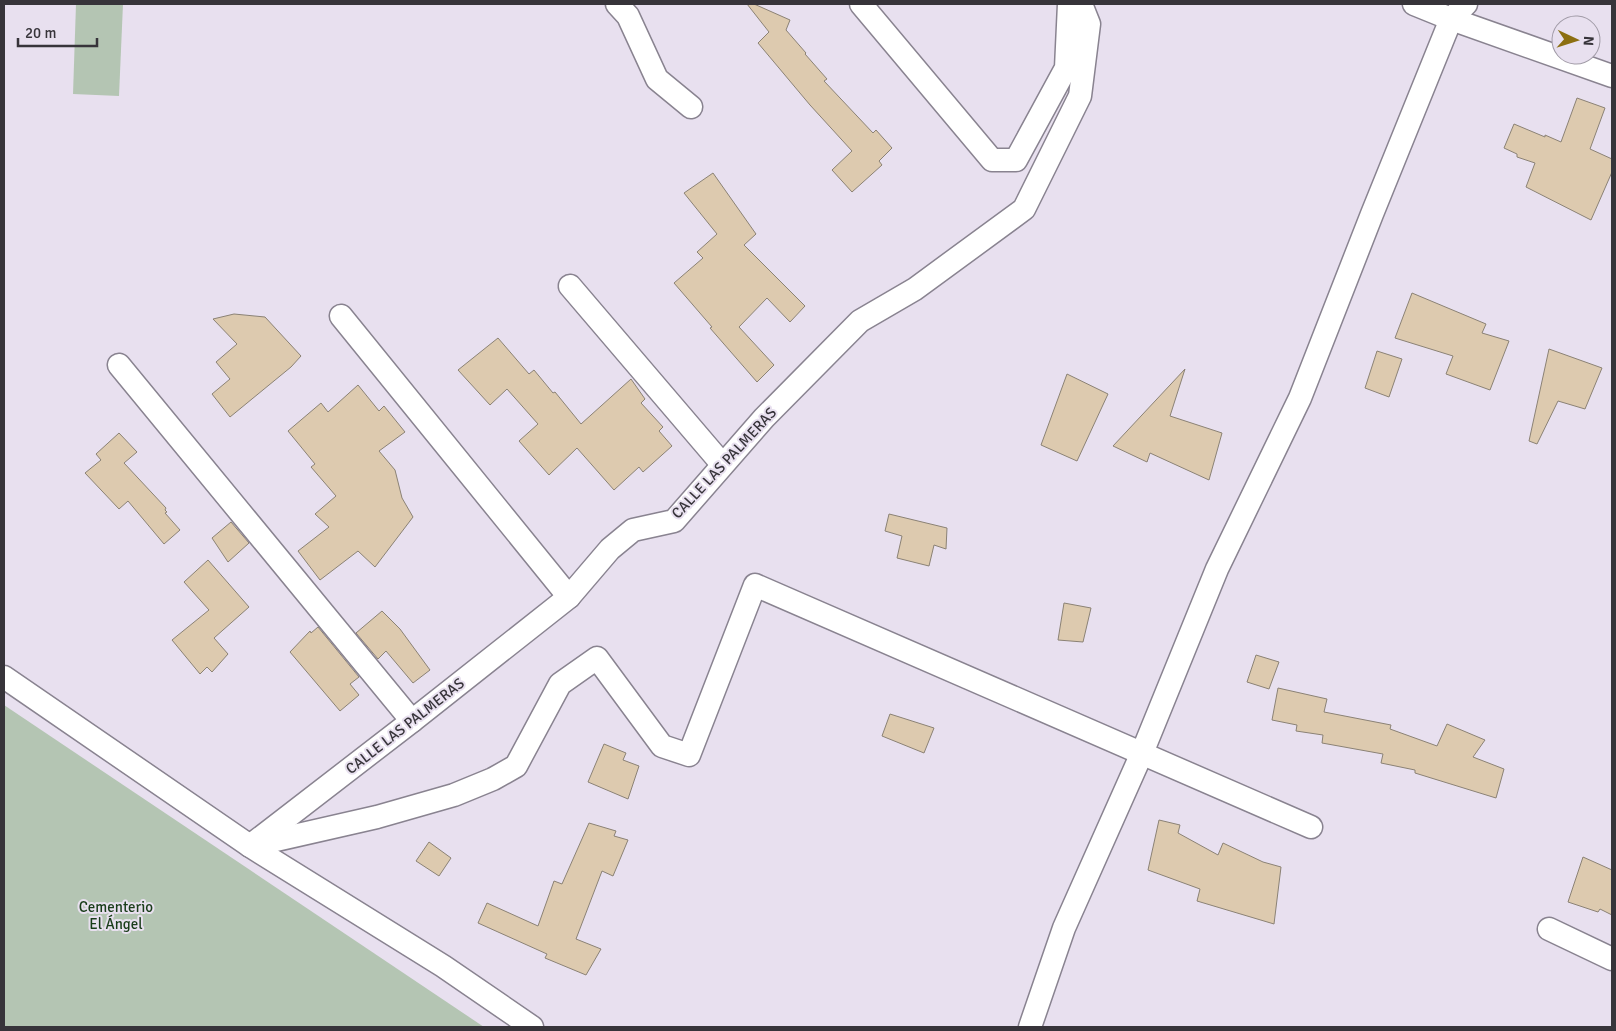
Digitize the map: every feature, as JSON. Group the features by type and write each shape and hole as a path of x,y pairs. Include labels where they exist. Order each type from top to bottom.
{"street":[{"path":"861,4 992,160 1016,160 1066,68 1069,4"},
{"name":"CALLE LAS PALMERAS","path":"250,846 412,722 569,597 610,549 633,530 674,520 722,464 860,321 915,289 1024,209 1080,96 1089,24 1082,4"},
{"path":"1414,4 1459,11 1612,76"},
{"path":"625,8 657,79 691,107"},
{"path":"1030,1027 1064,928 1142,753 1217,570 1300,398 1372,214 1459,11"},
{"path":"570,286 722,464"},
{"path":"341,316 569,597"},
{"path":"119,365 412,722"},
{"path":"250,846 385,814 454,795 501,775 516,766 560,684 597,658 662,746 689,755 755,586 1311,827"},
{"path":"4,677 250,846 443,966 532,1027"},
{"path":"1549,929 1612,959"}],"green space":[{"path":"76,4 123,4 119,96 73,94"},
{"name":"Cementerio El Ángel","path":"4,705 484,1027 4,1027"}],"building":[{"path":"747,4 754,4 790,20 786,30 827,79 824,81 873,133 876,130 892,148 879,161 882,165 852,192 832,170 852,151 758,43 769,32"},
{"path":"1577,98 1605,108 1590,149 1612,159 1612,172 1591,220 1526,187 1535,163 1517,157 1517,154 1504,148 1514,124 1561,142"},
{"path":"713,173 756,234 744,245 805,306 790,322 767,298 739,327 774,365 757,382 674,283 703,258 697,252 717,234 684,193"},
{"path":"1412,293 1486,324 1482,333 1509,341 1490,390 1446,374 1453,356 1395,338"},
{"path":"234,314 265,317 301,356 291,367 230,417 212,394 230,379 216,362 237,344 213,319"},
{"path":"498,338 529,374 534,370 581,424 631,379 645,399 641,403 663,427 659,431 672,446 643,472 639,467 614,490 577,448 549,475 519,441 538,424 507,389 490,405 458,370"},
{"path":"1549,349 1602,368 1585,409 1558,401 1537,444 1529,441"},
{"path":"1377,351 1402,359 1389,397 1365,388"},
{"path":"1185,369 1170,416 1222,433 1209,480 1150,453 1147,462 1113,446"},
{"path":"1067,374 1108,394 1077,461 1041,445"},
{"path":"358,385 379,411 384,406 405,432 379,451 395,470 402,498 413,517 375,567 358,551 320,580 298,551 329,527 315,514 336,496 311,467 315,464 288,431 321,403 328,412"},
{"path":"119,433 137,452 124,463 166,508 167,512 165,513 180,530 164,544 128,501 119,509 85,473 101,460 96,454"},
{"path":"889,514 947,528 946,549 934,545 929,566 897,558 902,536 885,531"},
{"path":"231,522 249,543 228,562 212,538"},
{"path":"208,560 249,607 214,638 228,654 212,672 207,667 200,674 172,640 209,610 184,582"},
{"path":"1064,603 1091,608 1083,642 1058,640"},
{"path":"382,611 400,629 430,670 413,683 386,651 378,659 356,633"},
{"path":"318,627 359,677 350,684 359,695 340,711 290,652 310,631 311,633"},
{"path":"1256,655 1279,662 1269,689 1247,682"},
{"path":"1278,688 1327,699 1324,712 1391,725 1390,729 1437,746 1447,724 1485,740 1473,757 1504,769 1496,798 1415,773 1415,770 1381,763 1383,754 1322,743 1323,735 1296,731 1297,725 1272,720"},
{"path":"890,714 934,728 924,753 882,736"},
{"path":"604,744 626,753 623,760 639,766 628,799 588,782"},
{"path":"1159,820 1180,825 1178,833 1218,855 1223,843 1263,862 1281,867 1274,924 1197,901 1200,889 1148,870"},
{"path":"589,823 616,831 614,836 628,840 613,876 602,871 576,939 601,949 586,975 545,958 547,954 478,923 487,903 538,926 554,881 562,884"},
{"path":"429,842 451,858 439,876 416,861"},
{"path":"1583,857 1612,870 1612,915 1600,909 1598,912 1568,902"}]}
